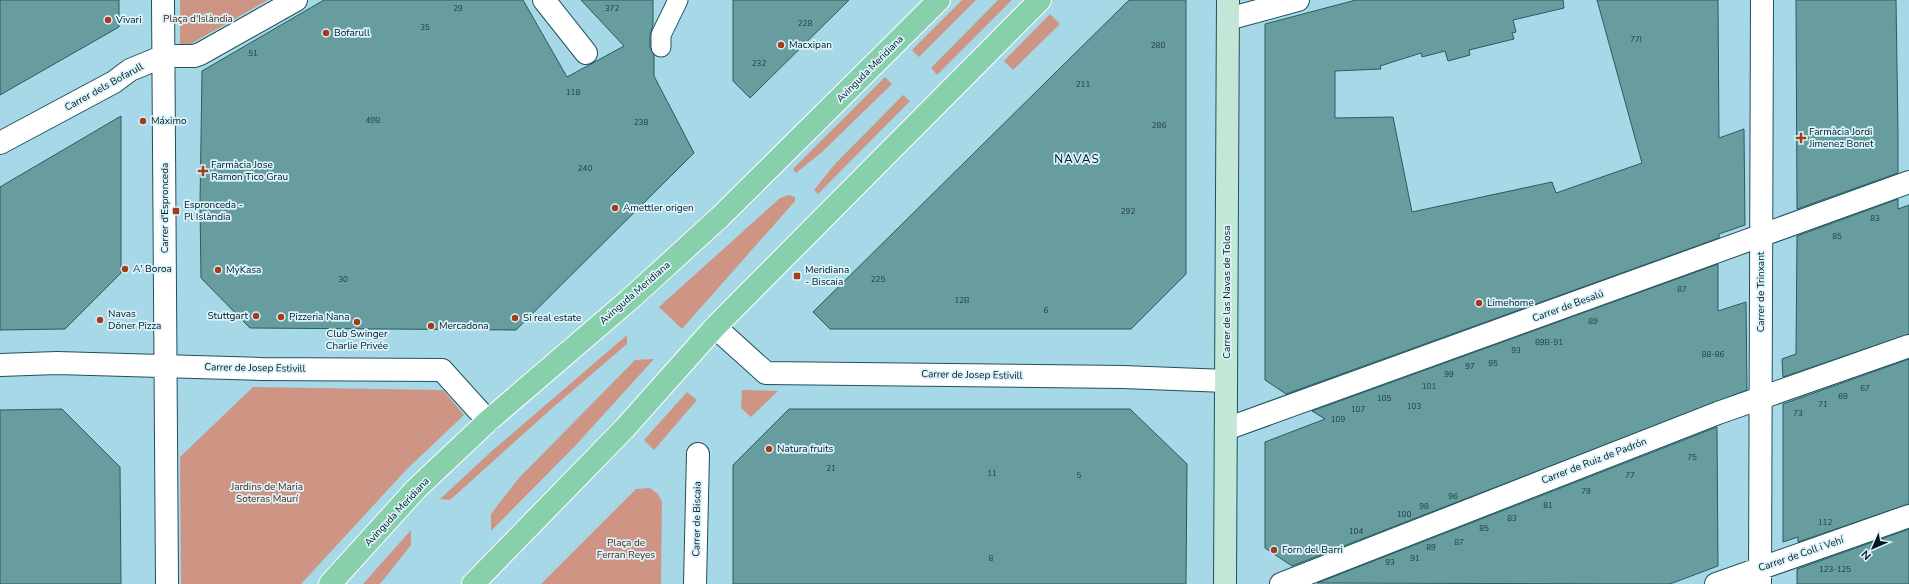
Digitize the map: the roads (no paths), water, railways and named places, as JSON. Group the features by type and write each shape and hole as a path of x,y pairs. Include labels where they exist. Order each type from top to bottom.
{"main road":[{"name":"Avinguda Meridiana","path":"330,584 416,489 488,421 629,300 720,217 939,0"},
{"path":"473,584 625,428 722,334 1040,0"},
{"name":"Carrer de las Navas de Tolosa","path":"1225,584 1228,9"}],"street":[{"name":"Carrer d'Espronceda","path":"163,0 167,584"},
{"name":"Carrer dels Bofarull","path":"0,143 114,82 130,70 164,56 194,56 296,0"},
{"path":"544,0 586,53"},
{"path":"661,47 661,35 678,0"},
{"path":"1228,9 1298,0"},
{"name":"Carrer de Trinxant","path":"1760,576 1762,0"},
{"name":"Carrer de Besalú","path":"1226,429 1909,182"},
{"name":"Carrer de Josep Estivill","path":"722,334 766,373 1123,377 1226,381"},
{"name":"Carrer de Ruiz de Padrón","path":"1281,584 1761,397 1909,346"},
{"name":"Carrer de Josep Estivill","path":"0,366 57,363 442,370 488,421"},
{"name":"Carrer de Biscaia","path":"695,584 698,454"},
{"name":"Carrer de Coll i Vehí","path":"1716,584 1760,576 1909,516"}],"place":[{"name":"Vivari","path":"108,20"},
{"name":"Bofarull","path":"326,33"},
{"name":"Macxipan","path":"781,45"},
{"name":"Máximo","path":"143,121"},
{"name":"Farmàcia Jordi Jimenez Bonet","path":"1801,138"},
{"name":"Farmàcia Jose Ramon Tico Grau","path":"203,171"},
{"name":"Amettler origen","path":"615,208"},
{"name":"Espronceda - Pl Islàndia","path":"176,211"},
{"name":"A' Boroa","path":"125,269"},
{"name":"MyKasa","path":"218,270"},
{"name":"Meridiana - Biscaia","path":"797,276"},
{"name":"Limehome","path":"1479,303"},
{"name":"Stuttgart","path":"256,316"},
{"name":"Pizzeria Nana","path":"281,317"},
{"name":"Si real estate","path":"515,318"},
{"name":"Navas Döner Pizza","path":"100,320"},
{"name":"Club Swinger Charlie Privée","path":"357,322"},
{"name":"Mercadona","path":"431,326"},
{"name":"Natura fruits","path":"769,449"},
{"name":"Forn del Barri","path":"1274,550"}],"district":[{"name":"NAVAS","path":"1077,159"}],"park label":[{"name":"Plaça d'Islàndia","path":"198,19"},
{"name":"Jardins de Maria Soteras Maurí","path":"267,492"},
{"name":"Plaça de Ferran Reyes","path":"626,548"}]}
